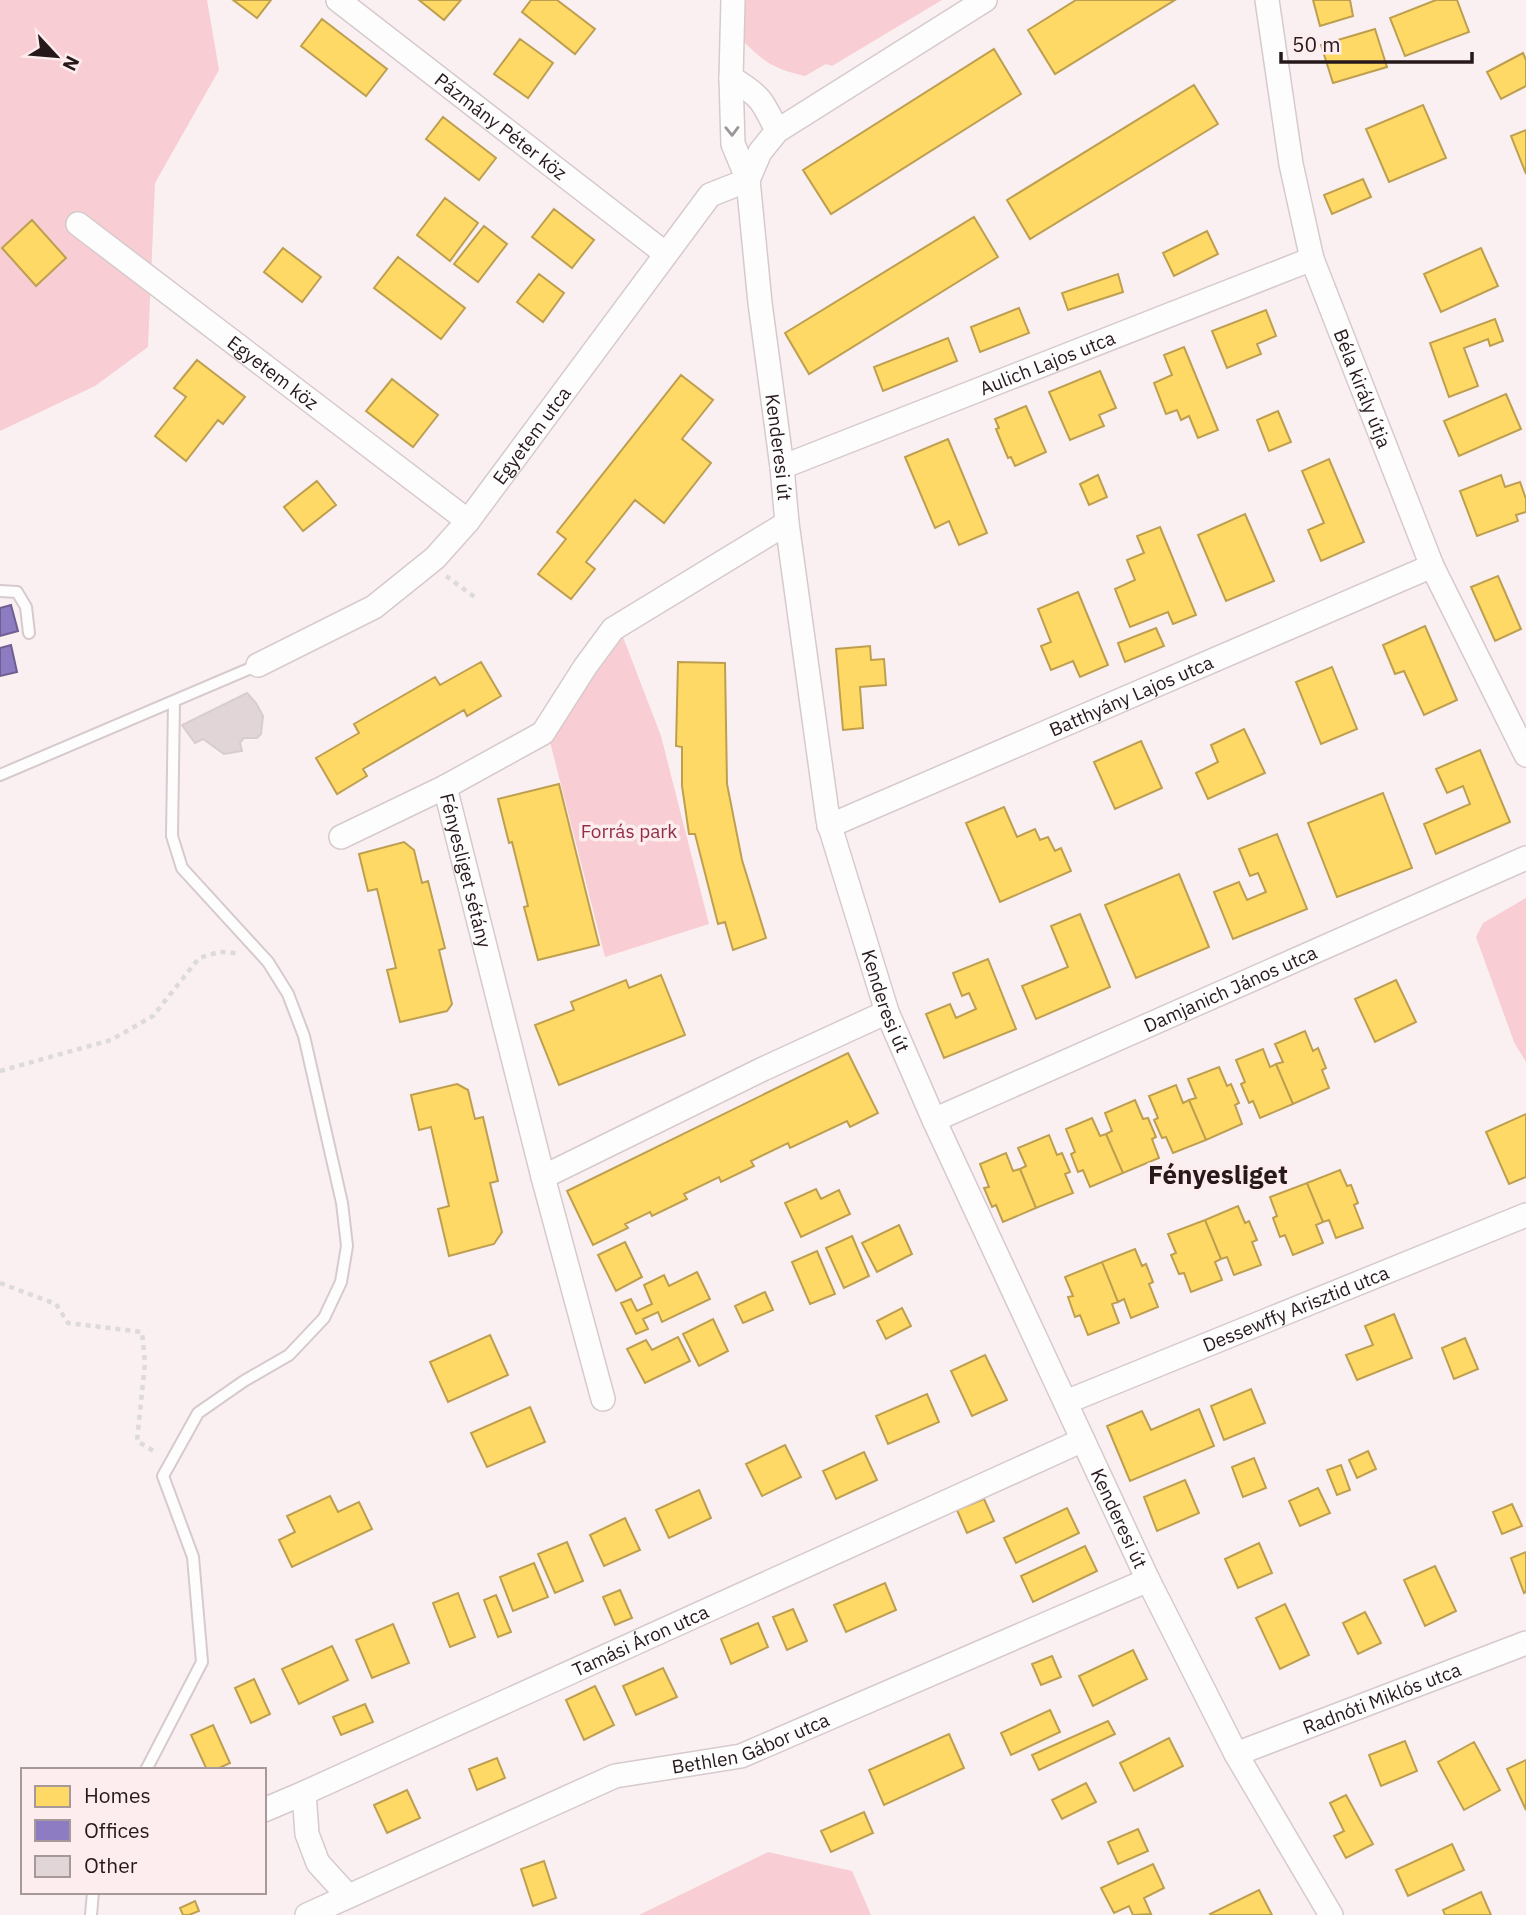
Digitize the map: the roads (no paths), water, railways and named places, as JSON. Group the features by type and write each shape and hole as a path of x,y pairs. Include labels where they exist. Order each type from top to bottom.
{"street":[{"name":"Pázmány Péter köz","path":"338,0 666,254"},
{"name":"Kenderesi út","path":"733,0 733,144 748,180 787,523 829,827 887,1012 933,1120 1148,1580 1236,1754 1331,1915"},
{"path":"748,180 760,152 777,131 985,0"},
{"name":"Béla király útja","path":"1267,0 1291,164 1312,259 1432,566 1526,755"},
{"path":"731,78 749,88 764,102 777,131"},
{"name":"Egyetem utca","path":"258,665 374,607 429,564 468,521 710,195 748,180"},
{"name":"Egyetem köz","path":"78,224 468,521"},
{"name":"Aulich Lajos utca","path":"782,467 1312,259"},
{"name":"Fényesliget sétány","path":"603,1399 543,1177 445,787 543,733 613,629 787,523"},
{"name":"Batthyány Lajos utca","path":"829,827 1432,566"},
{"path":"341,837 445,787"},
{"name":"Damjanich János utca","path":"933,1120 1526,858"},
{"path":"543,1177 763,1069 887,1012"},
{"name":"Dessewffy Arisztid utca","path":"1066,1402 1526,1215"},
{"name":"Tamási Áron utca","path":"266,1809 1083,1440"},
{"name":"Bethlen Gábor utca","path":"307,1915 615,1776 741,1756 1148,1580"},
{"name":"Radnóti Miklós utca","path":"1236,1754 1526,1643"},
{"path":"304,1793 307,1834 318,1863 348,1896"}],"lane":[{"path":"0,592 17,592 26,607 29,633"},
{"name":"Egyetem utca","path":"0,775 258,665"},
{"path":"147,1768 202,1662 193,1557 163,1476 198,1413 244,1381 289,1355 324,1318 341,1282 347,1246 342,1203 304,1036 288,994 268,962 182,868 172,836 174,701"},
{"path":"91,1915 93,1894"}],"district":[{"name":"Fényesliget","path":"1218,1174"}],"park label":[{"name":"Forrás park","path":"629,831"}]}
